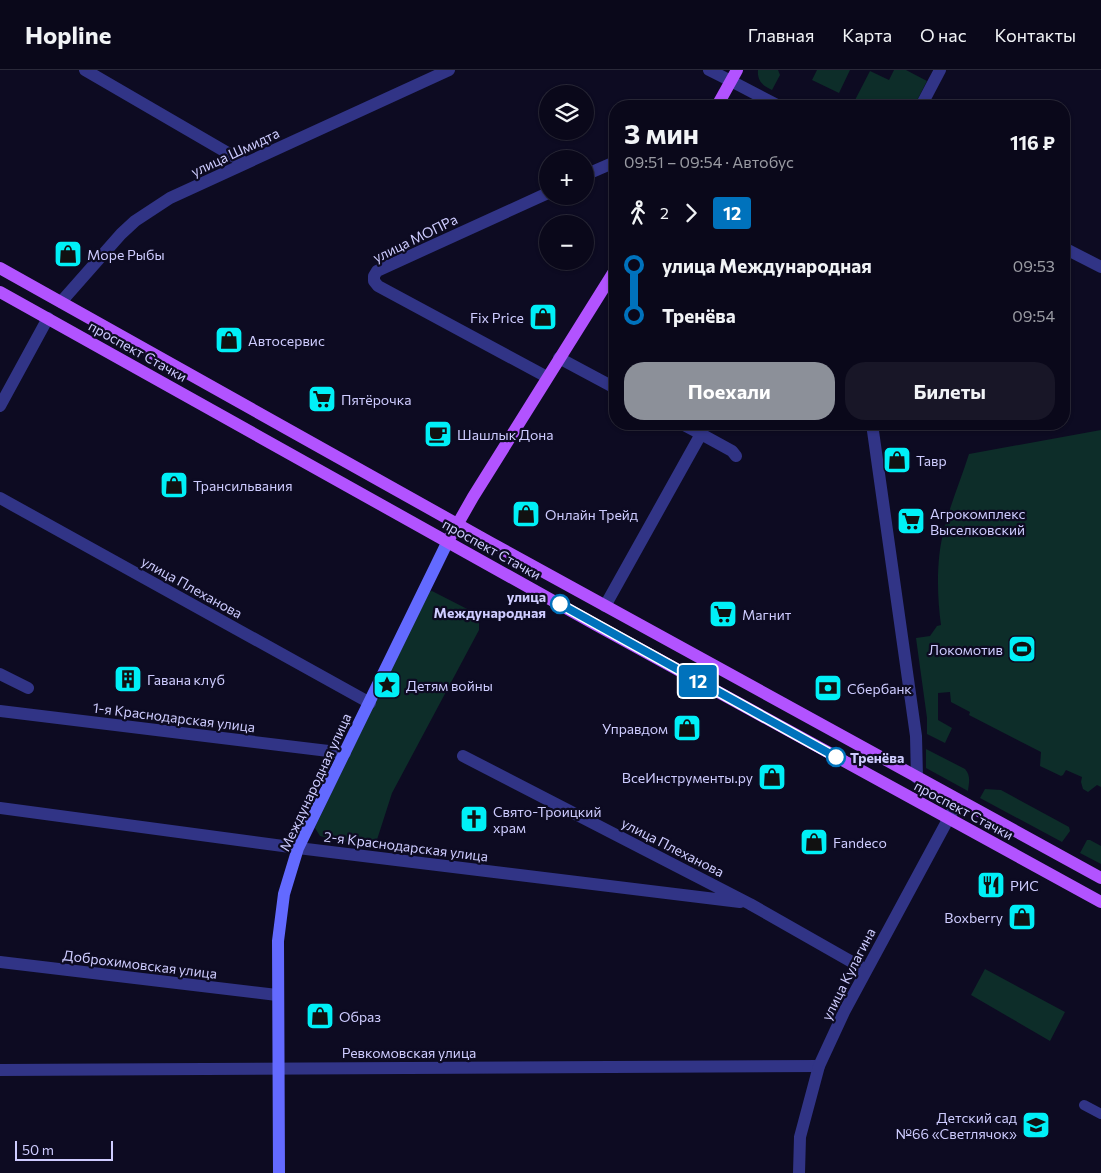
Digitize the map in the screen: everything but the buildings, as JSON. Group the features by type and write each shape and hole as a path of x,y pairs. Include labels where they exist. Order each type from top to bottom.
{"main road":[{"path":"720,100 734,76"},
{"name":"проспект Стачки","path":"0,268 605,606 1101,878"},
{"path":"448,541 547,377 609,279"},
{"name":"проспект Стачки","path":"0,292 948,819 1101,902"},
{"name":"Международная улица","path":"279,1173 277,995 278,941 284,894 298,848 448,541"}],"street":[{"path":"85,70 245,163"},
{"name":"улица Шмидта","path":"61,302 121,234 135,221 170,198 449,70"},
{"path":"709,70 734,76 770,100"},
{"path":"924,100 940,70"},
{"path":"594,171 609,165"},
{"name":"улица МОПРа","path":"539,197 377,271 374,281 378,286 547,377"},
{"path":"1070,251 1101,267"},
{"path":"0,406 48,318"},
{"path":"559,358 609,385"},
{"path":"693,430 732,450 736,456"},
{"path":"873,430 916,736 917,778"},
{"path":"605,606 701,434"},
{"name":"улица Плеханова","path":"0,498 370,703"},
{"path":"0,674 28,688"},
{"name":"1-я Краснодарская улица","path":"0,711 345,753"},
{"name":"улица Плеханова","path":"463,756 750,904 866,970"},
{"name":"улица Кулагина","path":"799,1173 800,1137 819,1066 866,970 958,801"},
{"name":"2-я Краснодарская улица","path":"0,808 375,858 750,904"},
{"name":"Доброхимовская улица","path":"0,962 277,995"},
{"name":"Ревкомовская улица","path":"0,1070 819,1066"},
{"path":"1084,1105 1101,1114"}],"green space":[{"path":"758,70 778,70 780,75 772,90 761,83 758,77"},
{"path":"817,70 850,70 839,93 812,80"},
{"path":"894,70 906,70 927,81 917,100 855,100 870,71 889,80"},
{"name":"Локомотив","path":"1101,430 1101,787 1097,785 1088,792 1083,789 1082,777 1066,770 1061,776 1040,766 1041,752 969,715 970,712 951,702 950,692 938,693 938,720 952,728 945,743 927,734 927,718 916,638 930,636 937,626 941,625 938,578 941,541 949,511 969,454"},
{"path":"432,591 475,613 479,617 479,630 392,793 374,849 320,836 315,828 317,823 428,592"},
{"path":"926,749 965,769 969,777 968,791 926,768"},
{"path":"985,789 1001,790 1069,827 1070,831 1062,842 980,798"},
{"path":"1087,840 1101,846 1101,864 1080,853"},
{"path":"985,969 1065,1012 1050,1041 971,995"}],"bus line":[{"name":"12","path":"560,604 836,757"}],"place":[{"name":"Море Рыбы","path":"68,254"},
{"name":"Fix Price","path":"543,317"},
{"name":"Автосервис","path":"229,340"},
{"name":"Пятёрочка","path":"322,399"},
{"name":"Шашлык Дона","path":"438,434"},
{"name":"Тавр","path":"897,460"},
{"name":"Трансильвания","path":"174,485"},
{"name":"Онлайн Трейд","path":"526,514"},
{"name":"Агрокомплекс Выселковский","path":"911,521"},
{"name":"улица Международная","path":"560,604"},
{"name":"Магнит","path":"723,614"},
{"name":"Локомотив","path":"1022,649"},
{"name":"Гавана клуб","path":"128,679"},
{"name":"Детям войны","path":"387,685"},
{"name":"Сбербанк","path":"828,688"},
{"name":"Управдом","path":"687,728"},
{"name":"Тренёва","path":"836,757"},
{"name":"ВсеИнструменты.ру","path":"772,777"},
{"name":"Свято-Троицкий храм","path":"474,819"},
{"name":"Fandeco","path":"814,842"},
{"name":"РИС","path":"991,885"},
{"name":"Boxberry","path":"1022,917"},
{"name":"Образ","path":"320,1016"},
{"name":"Детский сад №66 «Светлячок»","path":"1036,1125"}]}
